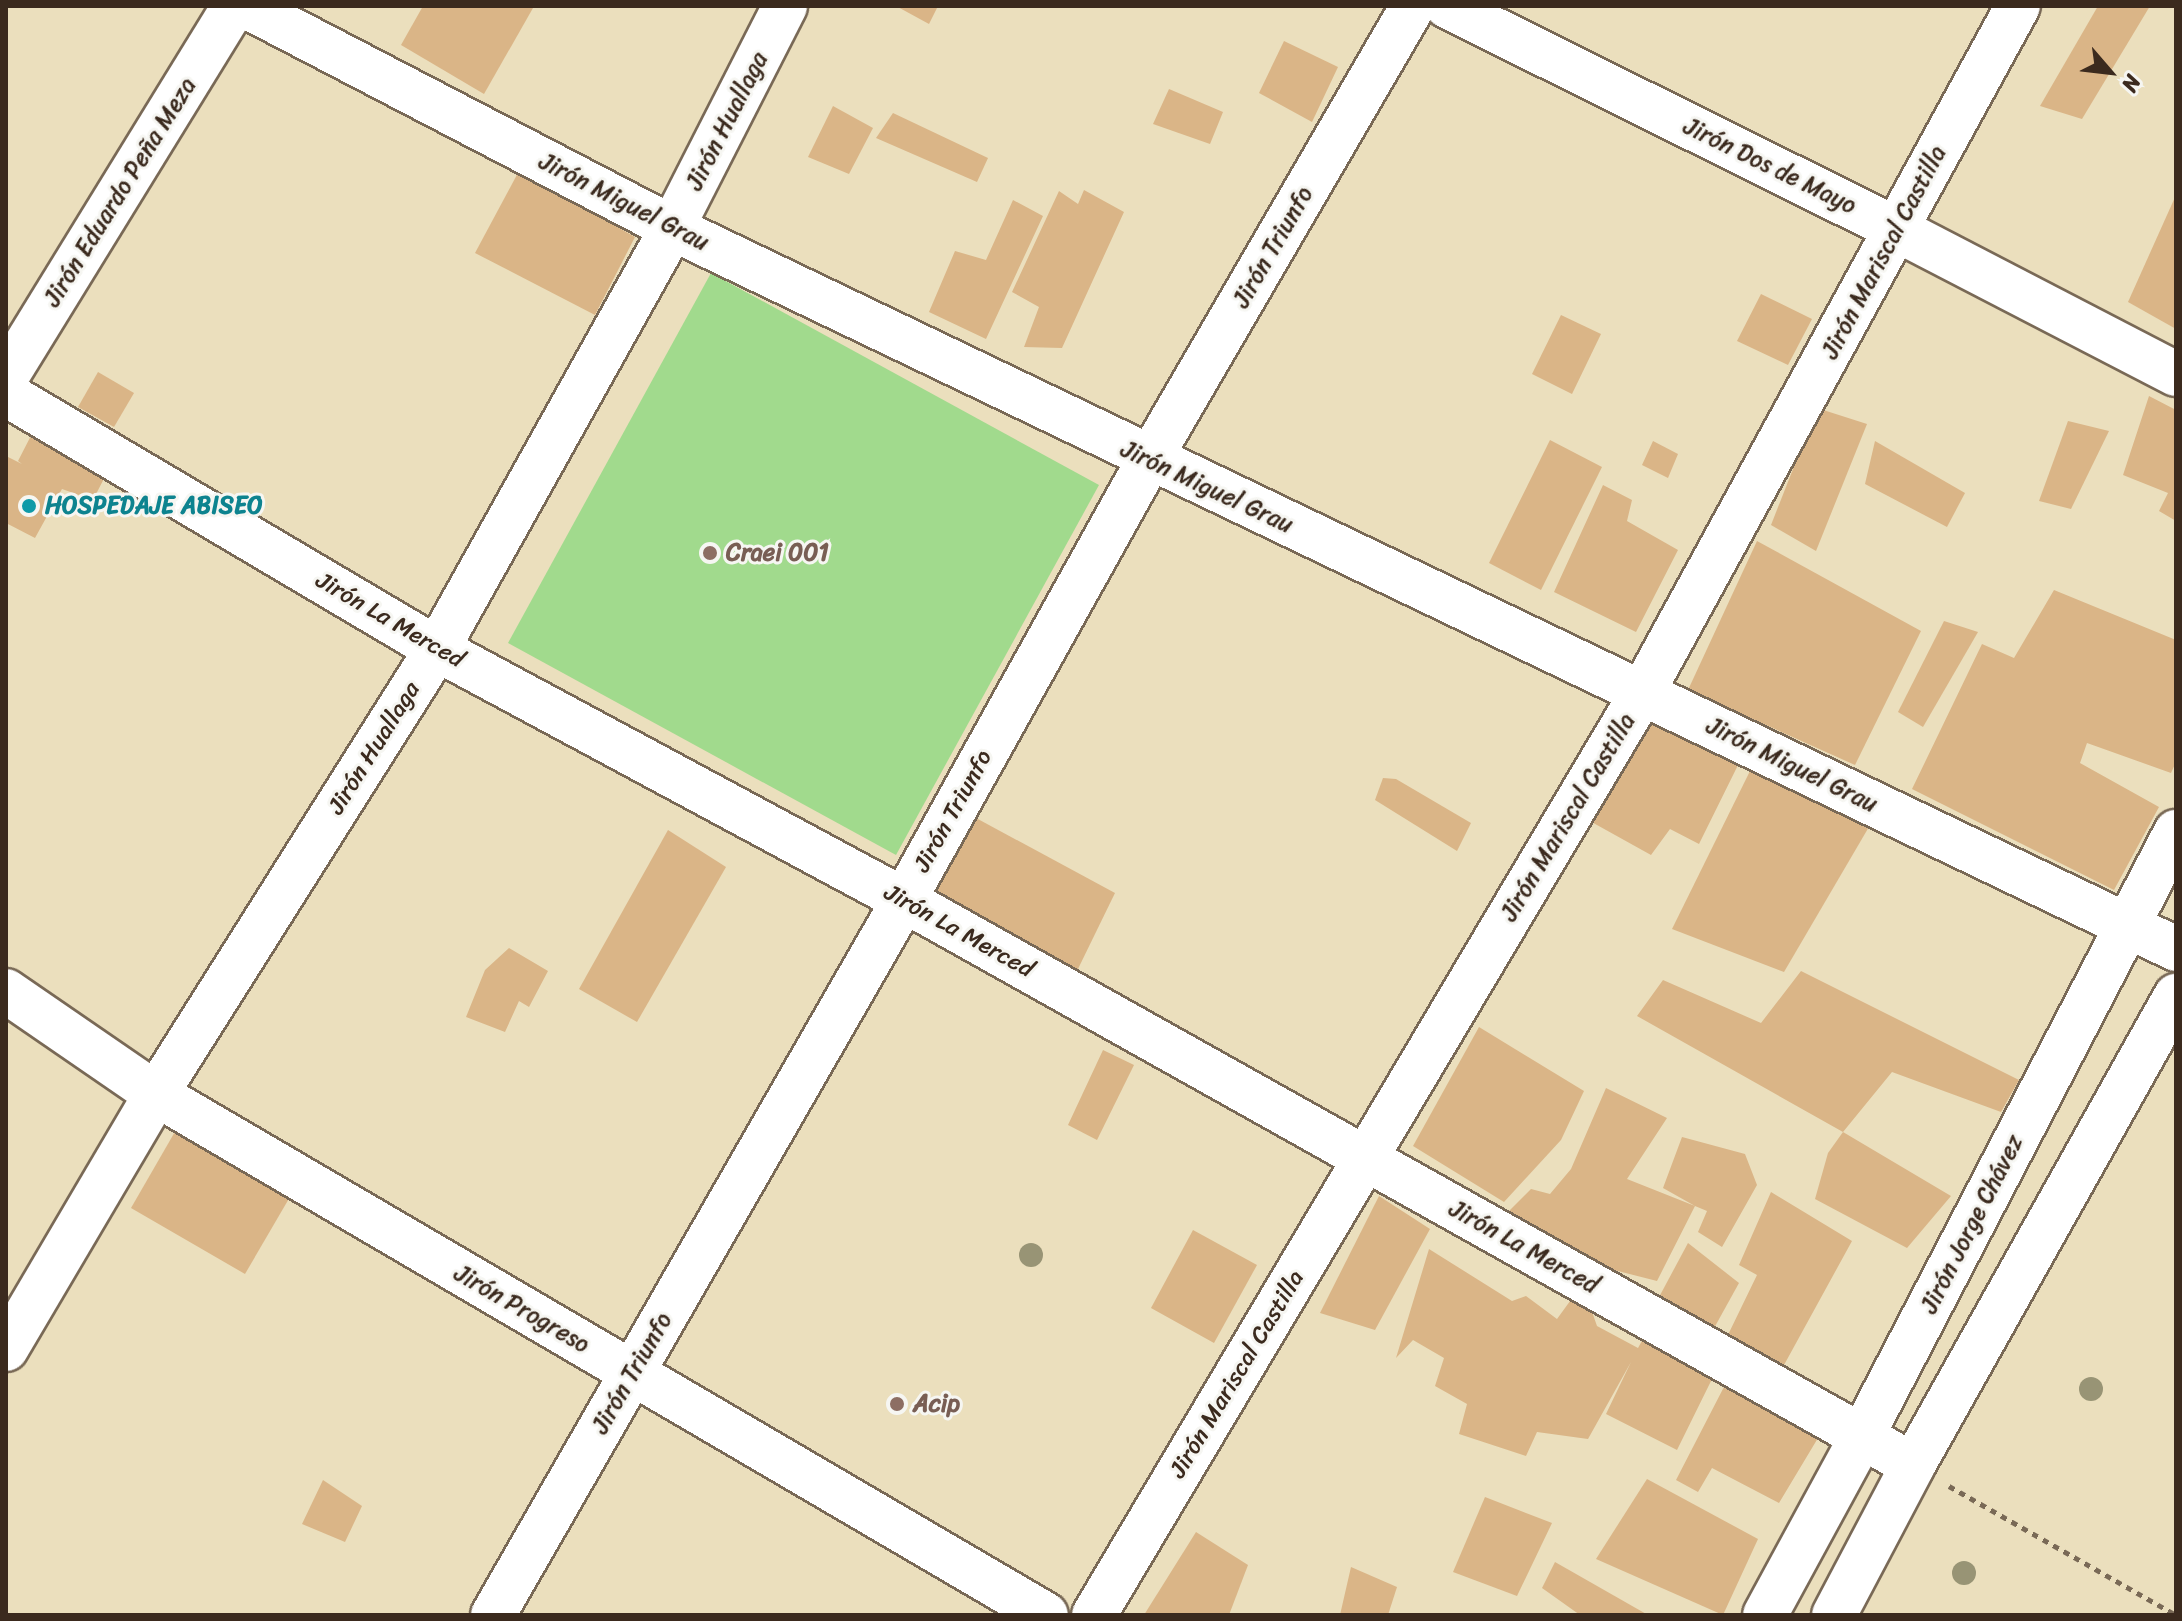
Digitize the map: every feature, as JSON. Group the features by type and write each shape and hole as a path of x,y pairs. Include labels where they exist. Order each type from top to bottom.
{"street":[{"name":"Jirón Eduardo Peña Meza","path":"6,377 234,6"},
{"name":"Jirón Miguel Grau","path":"246,6 672,228 1149,460 2176,949"},
{"name":"Jirón Huallaga","path":"6,1349 156,1094 437,649 672,228 785,6"},
{"name":"Jirón Triunfo","path":"493,1615 904,900 1149,460 1413,6"},
{"name":"Jirón Dos de Mayo","path":"1447,6 1896,229 2176,374"},
{"name":"Jirón Mariscal Castilla","path":"1094,1615 1642,693 2018,6"},
{"name":"Jirón La Merced","path":"6,394 437,649 904,900 1913,1465"},
{"name":"Jirón Jorge Chávez","path":"1765,1615 1862,1436 2176,832"},
{"name":"Jirón Progreso","path":"6,991 156,1094 1046,1615"},
{"path":"1834,1615 1913,1465 2176,996"}],"path":[{"path":"1913,1465 2176,1615"}],"green space":[{"path":"711,273 1099,485 896,855 508,643"}],"building":[{"path":"423,6 533,8 484,94 401,45"},
{"path":"896,6 938,6 929,24"},
{"path":"2098,6 2150,6 2082,119 2040,106"},
{"path":"1284,41 1338,67 1312,122 1259,93"},
{"path":"1169,89 1223,112 1210,144 1153,124"},
{"path":"833,106 873,128 849,174 808,157"},
{"path":"893,113 988,158 977,182 876,138"},
{"path":"519,171 635,237 595,315 475,253"},
{"path":"1084,190 1124,212 1062,348 1024,347 1039,307 1012,292 1059,191 1078,204"},
{"path":"2176,195 2176,329 2128,302"},
{"path":"1013,200 1043,216 986,339 929,312 955,251 986,260"},
{"path":"1761,294 1812,319 1788,365 1737,341"},
{"path":"1561,315 1601,334 1572,394 1532,374"},
{"path":"98,372 134,393 114,427 78,407"},
{"path":"2149,396 2176,410 2176,521 2159,511 2168,493 2123,475"},
{"path":"1817,408 1867,424 1816,551 1771,525"},
{"path":"2068,421 2109,431 2071,509 2039,501"},
{"path":"37,424 112,463 93,500 62,489 35,538 6,523 6,456 22,464 18,461"},
{"path":"1550,440 1602,467 1541,590 1489,563"},
{"path":"1653,441 1678,454 1668,478 1642,465"},
{"path":"1875,441 1965,493 1947,527 1865,484"},
{"path":"1603,485 1632,500 1627,521 1678,550 1636,632 1554,592"},
{"path":"1757,541 1921,631 1855,765 1688,690"},
{"path":"2054,590 2176,640 2176,762 2171,773 2087,743 2080,763 2159,807 2114,890 1912,789 1982,644 2014,658"},
{"path":"1944,621 1978,632 1923,727 1898,712"},
{"path":"1647,713 1741,759 1699,844 1670,829 1651,855 1588,820"},
{"path":"1750,771 1873,820 1784,972 1672,929"},
{"path":"1383,778 1396,779 1471,823 1457,851 1375,800"},
{"path":"976,818 1115,893 1076,973 934,894"},
{"path":"668,830 726,867 637,1022 579,989"},
{"path":"509,948 548,971 529,1007 519,1001 505,1032 466,1017 485,970"},
{"path":"1801,971 2019,1080 2001,1112 1892,1072 1843,1132 1637,1016 1663,980 1761,1023"},
{"path":"1479,1027 1584,1091 1561,1140 1504,1202 1413,1146"},
{"path":"1103,1050 1134,1065 1097,1140 1068,1125"},
{"path":"1606,1088 1667,1118 1627,1179 1695,1206 1657,1281 1610,1269 1509,1211 1531,1189 1550,1194 1571,1169"},
{"path":"180,1123 294,1190 245,1274 131,1208"},
{"path":"1843,1132 1951,1196 1907,1248 1815,1199 1828,1153"},
{"path":"1682,1137 1745,1154 1757,1185 1722,1247 1698,1232 1707,1211 1663,1188"},
{"path":"1771,1192 1852,1241 1784,1365 1725,1341 1757,1275 1739,1265"},
{"path":"1379,1196 1430,1229 1375,1330 1320,1313"},
{"path":"1193,1230 1257,1265 1214,1343 1151,1308"},
{"path":"1688,1243 1739,1283 1713,1330 1658,1299"},
{"path":"1429,1249 1512,1301 1526,1296 1557,1319 1573,1297 1590,1306 1597,1326 1638,1348 1643,1339 1713,1377 1677,1450 1606,1414 1631,1362 1588,1439 1537,1432 1526,1456 1459,1434 1467,1404 1435,1386 1444,1358 1413,1340 1396,1358"},
{"path":"1726,1383 1818,1438 1779,1503 1712,1468 1698,1492 1676,1480"},
{"path":"1647,1479 1758,1539 1723,1615 1596,1559"},
{"path":"323,1480 362,1506 345,1542 302,1524"},
{"path":"1485,1497 1552,1523 1517,1596 1453,1572"},
{"path":"1196,1532 1248,1565 1229,1615 1144,1615"},
{"path":"1555,1562 1648,1615 1580,1615 1542,1588"},
{"path":"1351,1567 1397,1587 1388,1615 1340,1615"}],"place":[{"name":"HOSPEDAJE ABISEO","path":"29,506"},
{"name":"Craei 001","path":"710,553"},
{"name":"Acip","path":"897,1404"}]}
